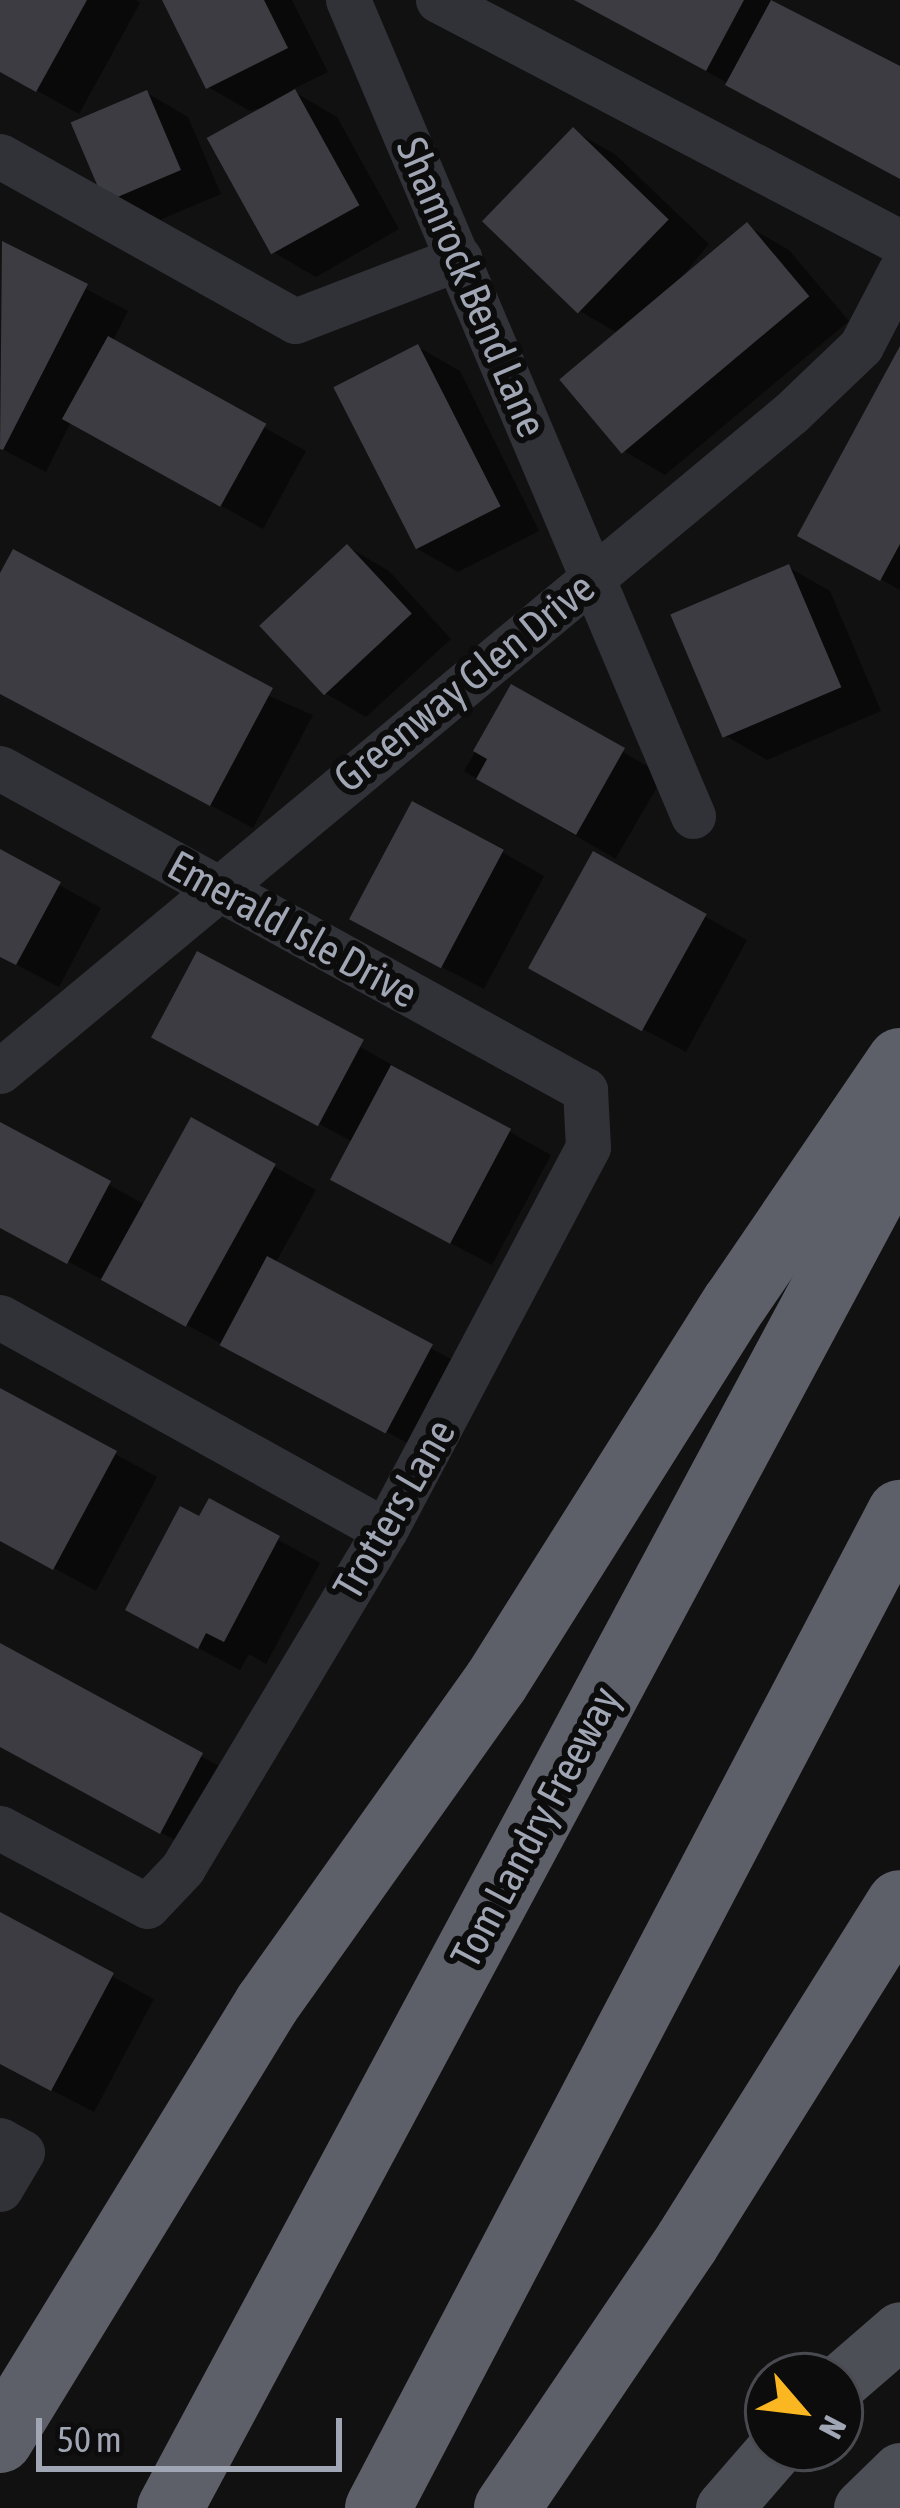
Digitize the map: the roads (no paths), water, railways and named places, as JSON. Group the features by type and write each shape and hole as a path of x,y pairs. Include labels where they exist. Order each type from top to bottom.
{"highway":[{"path":"0,2440 267,2004 496,1682 735,1303 900,1060"},
{"name":"Tom Landry Freeway","path":"170,2508 900,1146"},
{"path":"378,2508 900,1513"},
{"path":"507,2508 687,2242 900,1903"}],"main road":[{"path":"864,2361 900,2330"},
{"path":"862,2508 900,2470"},
{"path":"724,2508 755,2472"}],"lane":[{"name":"Shamrock Bend Lane","path":"348,0 596,574 693,816"},
{"path":"438,0 900,242"},
{"path":"0,156 295,321 459,258"},
{"name":"Greenway Glen Drive","path":"0,1071 214,886 596,574 861,346 900,272"},
{"name":"Emerald Isle Drive","path":"0,768 585,1090"},
{"name":"Trotters Lane","path":"0,1828 147,1906 183,1868 385,1530 568,1197 588,1147 585,1090"},
{"path":"0,1317 385,1530"},
{"path":"0,2140 22,2152 0,2189"}]}
